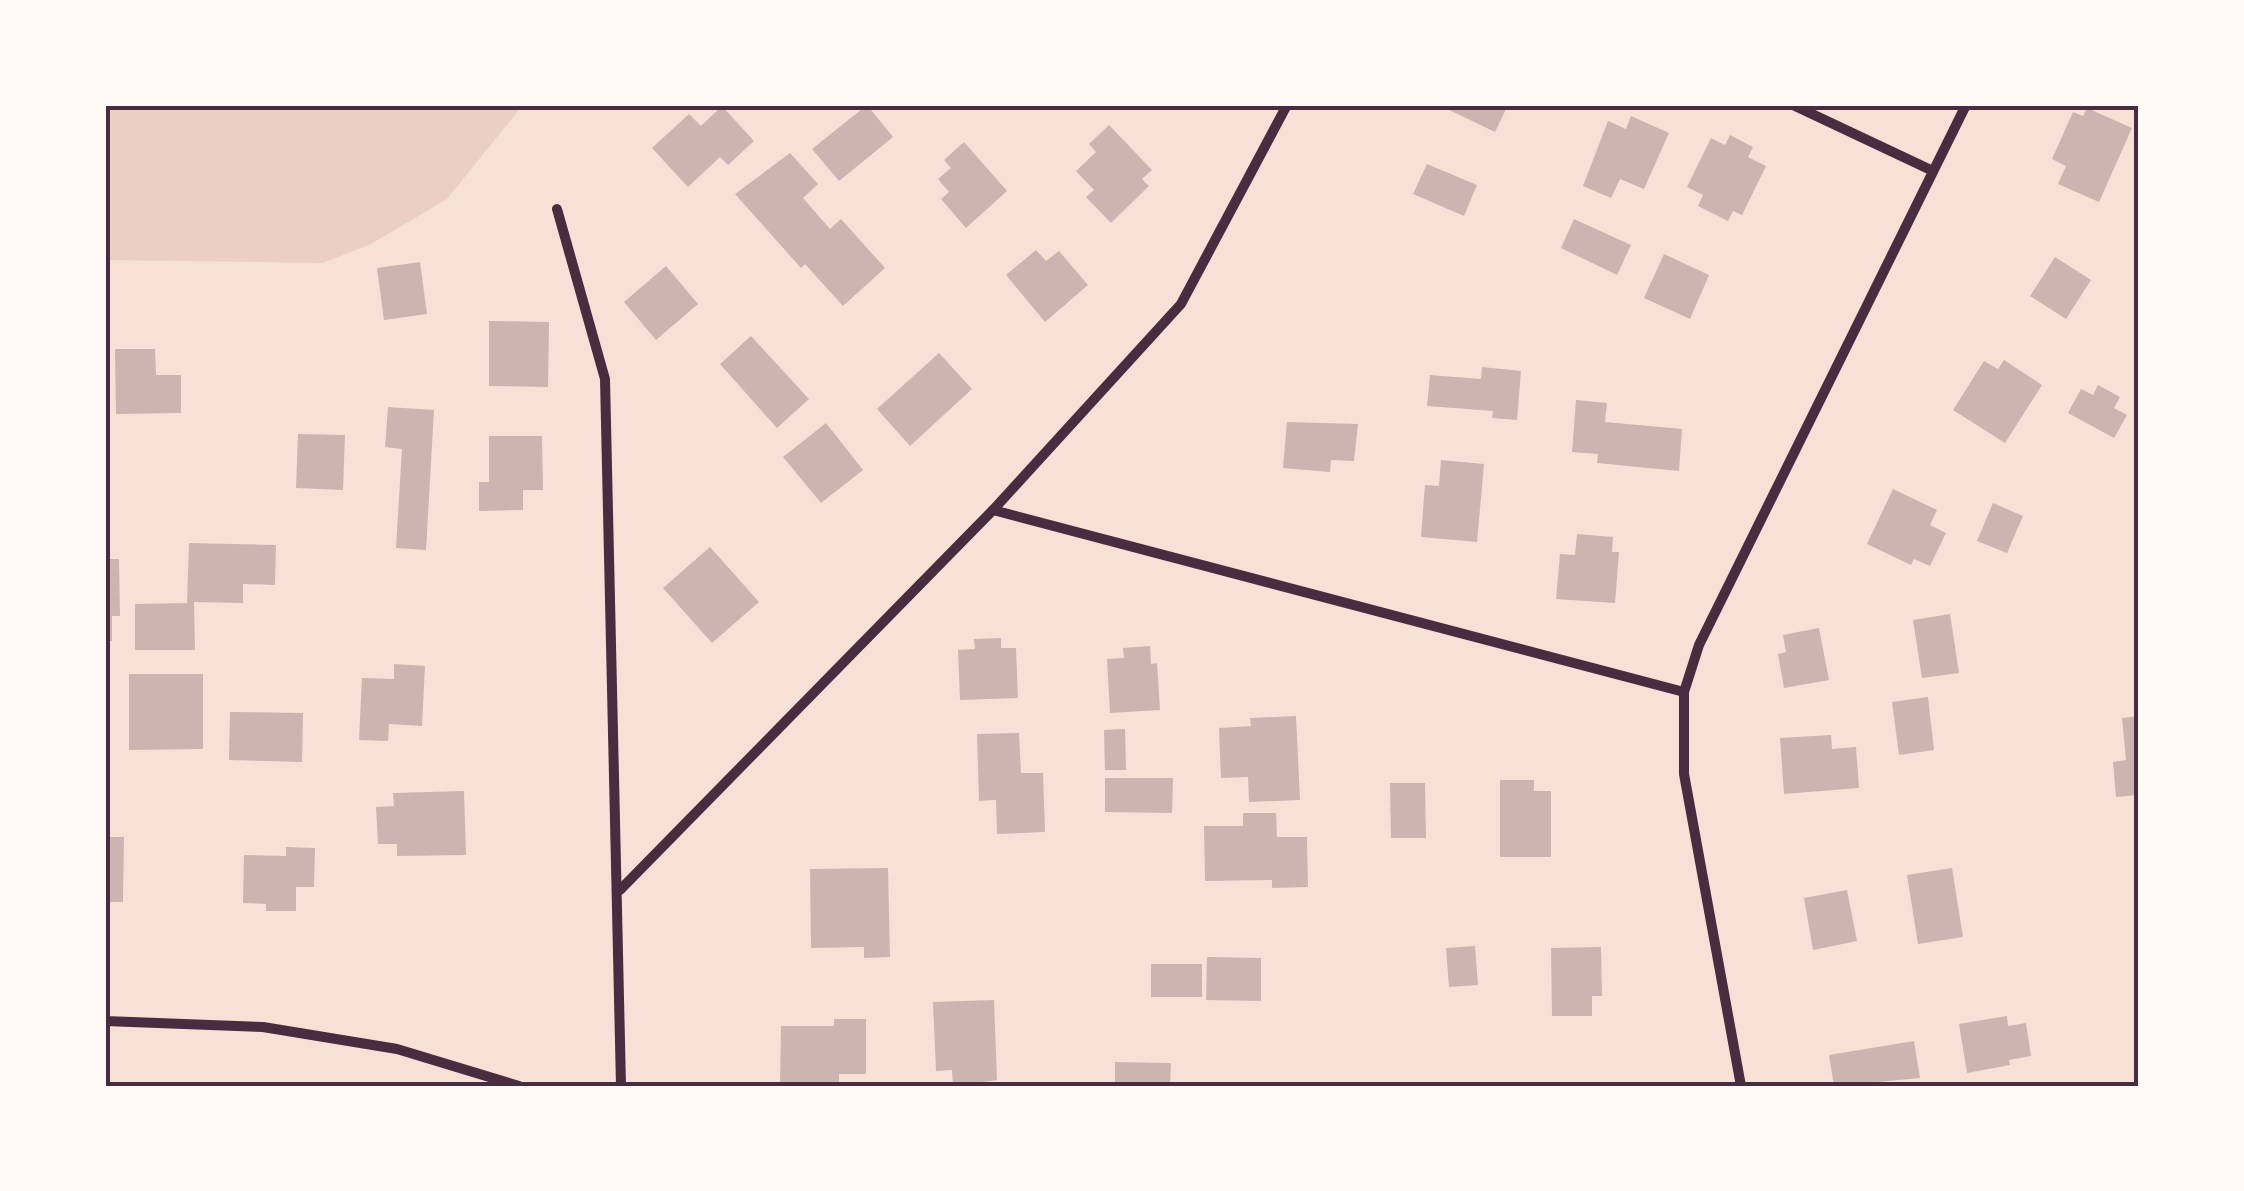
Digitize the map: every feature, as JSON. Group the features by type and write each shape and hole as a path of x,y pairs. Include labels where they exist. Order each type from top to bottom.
{"street":[{"path":"620,890 993,510 1181,304 1288,105"},
{"path":"1793,105 1934,171"},
{"path":"1741,1086 1684,774 1684,692 1700,645 1966,105"},
{"path":"556,210 605,379 620,890 621,1086"},
{"path":"993,510 1684,692"},
{"path":"105,1020 282,1030 397,1049 519,1086"}],"shaded area":[{"path":"105,105 523,105 447,199 371,244 323,263 105,260"}],"building":[{"path":"867,105 893,137 839,181 812,149"},
{"path":"1439,105 1508,105 1495,132"},
{"path":"722,106 754,141 728,165 720,157 688,187 652,148 689,114 701,126"},
{"path":"2087,108 2132,128 2099,202 2058,184 2066,166 2052,159 2073,112 2083,116"},
{"path":"1631,116 1669,133 1644,189 1620,179 1611,198 1583,186 1608,121 1626,129"},
{"path":"1109,125 1152,170 1142,179 1149,186 1111,223 1086,197 1094,190 1076,171 1096,152 1089,144"},
{"path":"1730,135 1753,147 1748,157 1766,166 1742,215 1733,211 1728,221 1698,206 1703,195 1687,187 1711,138 1725,145"},
{"path":"964,142 1007,191 966,228 941,199 949,192 938,179 951,168 944,160"},
{"path":"790,153 818,184 803,198 830,229 841,219 885,268 843,306 805,264 801,268 735,194"},
{"path":"1427,164 1477,185 1464,216 1413,194"},
{"path":"1574,219 1631,245 1617,275 1561,248"},
{"path":"1036,250 1046,261 1059,251 1088,285 1045,322 1006,275"},
{"path":"1664,254 1709,275 1690,319 1644,298"},
{"path":"2055,257 2091,280 2066,319 2030,296"},
{"path":"420,262 427,314 384,320 377,268"},
{"path":"666,266 698,304 656,340 624,302"},
{"path":"489,321 549,322 548,387 489,386"},
{"path":"751,336 809,399 777,428 720,364"},
{"path":"115,349 155,349 156,375 181,375 181,413 116,414"},
{"path":"939,353 972,389 910,446 877,409"},
{"path":"2004,360 2042,385 2005,443 1953,410 1984,361 1998,369"},
{"path":"1482,367 1521,371 1517,420 1492,418 1493,411 1427,406 1430,375 1481,379"},
{"path":"2098,385 2120,397 2114,408 2127,415 2114,438 2068,413 2081,389 2093,395"},
{"path":"1576,400 1607,403 1605,422 1682,429 1679,471 1597,463 1598,454 1572,452"},
{"path":"388,407 434,410 426,550 396,548 402,449 385,447"},
{"path":"1287,422 1358,424 1354,461 1331,460 1330,472 1283,468"},
{"path":"826,423 863,470 821,503 783,457"},
{"path":"298,434 345,435 343,490 296,488"},
{"path":"489,436 542,436 543,490 523,490 523,510 479,511 479,482 489,482"},
{"path":"1441,460 1484,464 1477,542 1421,537 1425,485 1439,486"},
{"path":"1893,489 1937,510 1930,525 1946,533 1930,566 1914,559 1911,565 1867,544"},
{"path":"1993,503 2023,516 2007,553 1977,541"},
{"path":"1577,534 1613,537 1612,552 1619,552 1615,603 1556,599 1560,554 1575,555"},
{"path":"189,543 276,545 275,585 243,584 243,603 194,602 195,650 135,650 135,604 187,603"},
{"path":"710,547 759,602 712,643 663,588"},
{"path":"105,559 119,559 120,616 112,616 112,641 105,641"},
{"path":"1950,614 1959,673 1922,678 1913,620"},
{"path":"1819,628 1829,680 1784,688 1778,654 1786,652 1783,635"},
{"path":"1001,638 1001,648 1016,648 1018,698 960,700 958,650 975,649 974,639"},
{"path":"1150,646 1151,664 1157,663 1160,710 1110,713 1107,659 1124,658 1123,648"},
{"path":"394,664 425,666 422,726 389,724 388,741 359,740 362,678 394,679"},
{"path":"129,674 203,674 203,749 129,750"},
{"path":"1928,697 1934,750 1899,755 1892,702"},
{"path":"230,712 303,713 302,762 229,760"},
{"path":"1296,716 1300,800 1249,802 1248,777 1221,778 1219,728 1251,726 1250,718"},
{"path":"2139,716 2139,795 2116,797 2113,762 2126,760 2122,718"},
{"path":"1125,729 1126,770 1105,770 1104,730"},
{"path":"1019,733 1021,773 1043,773 1045,832 997,834 996,800 979,801 977,734"},
{"path":"1831,735 1832,749 1856,747 1859,788 1784,794 1780,738"},
{"path":"1105,778 1173,778 1172,813 1105,812"},
{"path":"1500,780 1534,780 1534,791 1551,791 1551,857 1500,857"},
{"path":"1390,783 1425,783 1426,838 1391,838"},
{"path":"464,791 466,855 397,856 397,844 378,844 376,807 394,806 393,793"},
{"path":"1243,813 1276,813 1277,837 1307,837 1308,887 1272,888 1272,880 1205,881 1204,826 1243,826"},
{"path":"105,837 124,837 123,902 105,902"},
{"path":"286,847 315,848 314,887 296,887 296,911 266,911 266,904 243,903 244,855 286,856"},
{"path":"888,868 890,957 864,958 864,947 811,948 810,869"},
{"path":"1952,868 1963,937 1918,944 1907,875"},
{"path":"1847,890 1857,941 1813,950 1804,898"},
{"path":"1475,946 1478,985 1449,987 1446,948"},
{"path":"1601,947 1602,996 1592,996 1592,1016 1552,1016 1551,948"},
{"path":"1207,957 1261,958 1261,1001 1206,1000"},
{"path":"1151,964 1202,964 1202,997 1151,997"},
{"path":"994,1000 997,1080 953,1086 952,1070 936,1071 933,1002"},
{"path":"2007,1016 2008,1026 2026,1023 2031,1056 2009,1060 2010,1065 1967,1073 1959,1024"},
{"path":"834,1019 866,1019 866,1074 839,1074 839,1086 780,1085 781,1026 834,1026"},
{"path":"1914,1041 1920,1078 1834,1086 1829,1055"},
{"path":"1115,1062 1171,1063 1170,1086 1115,1086"}]}
